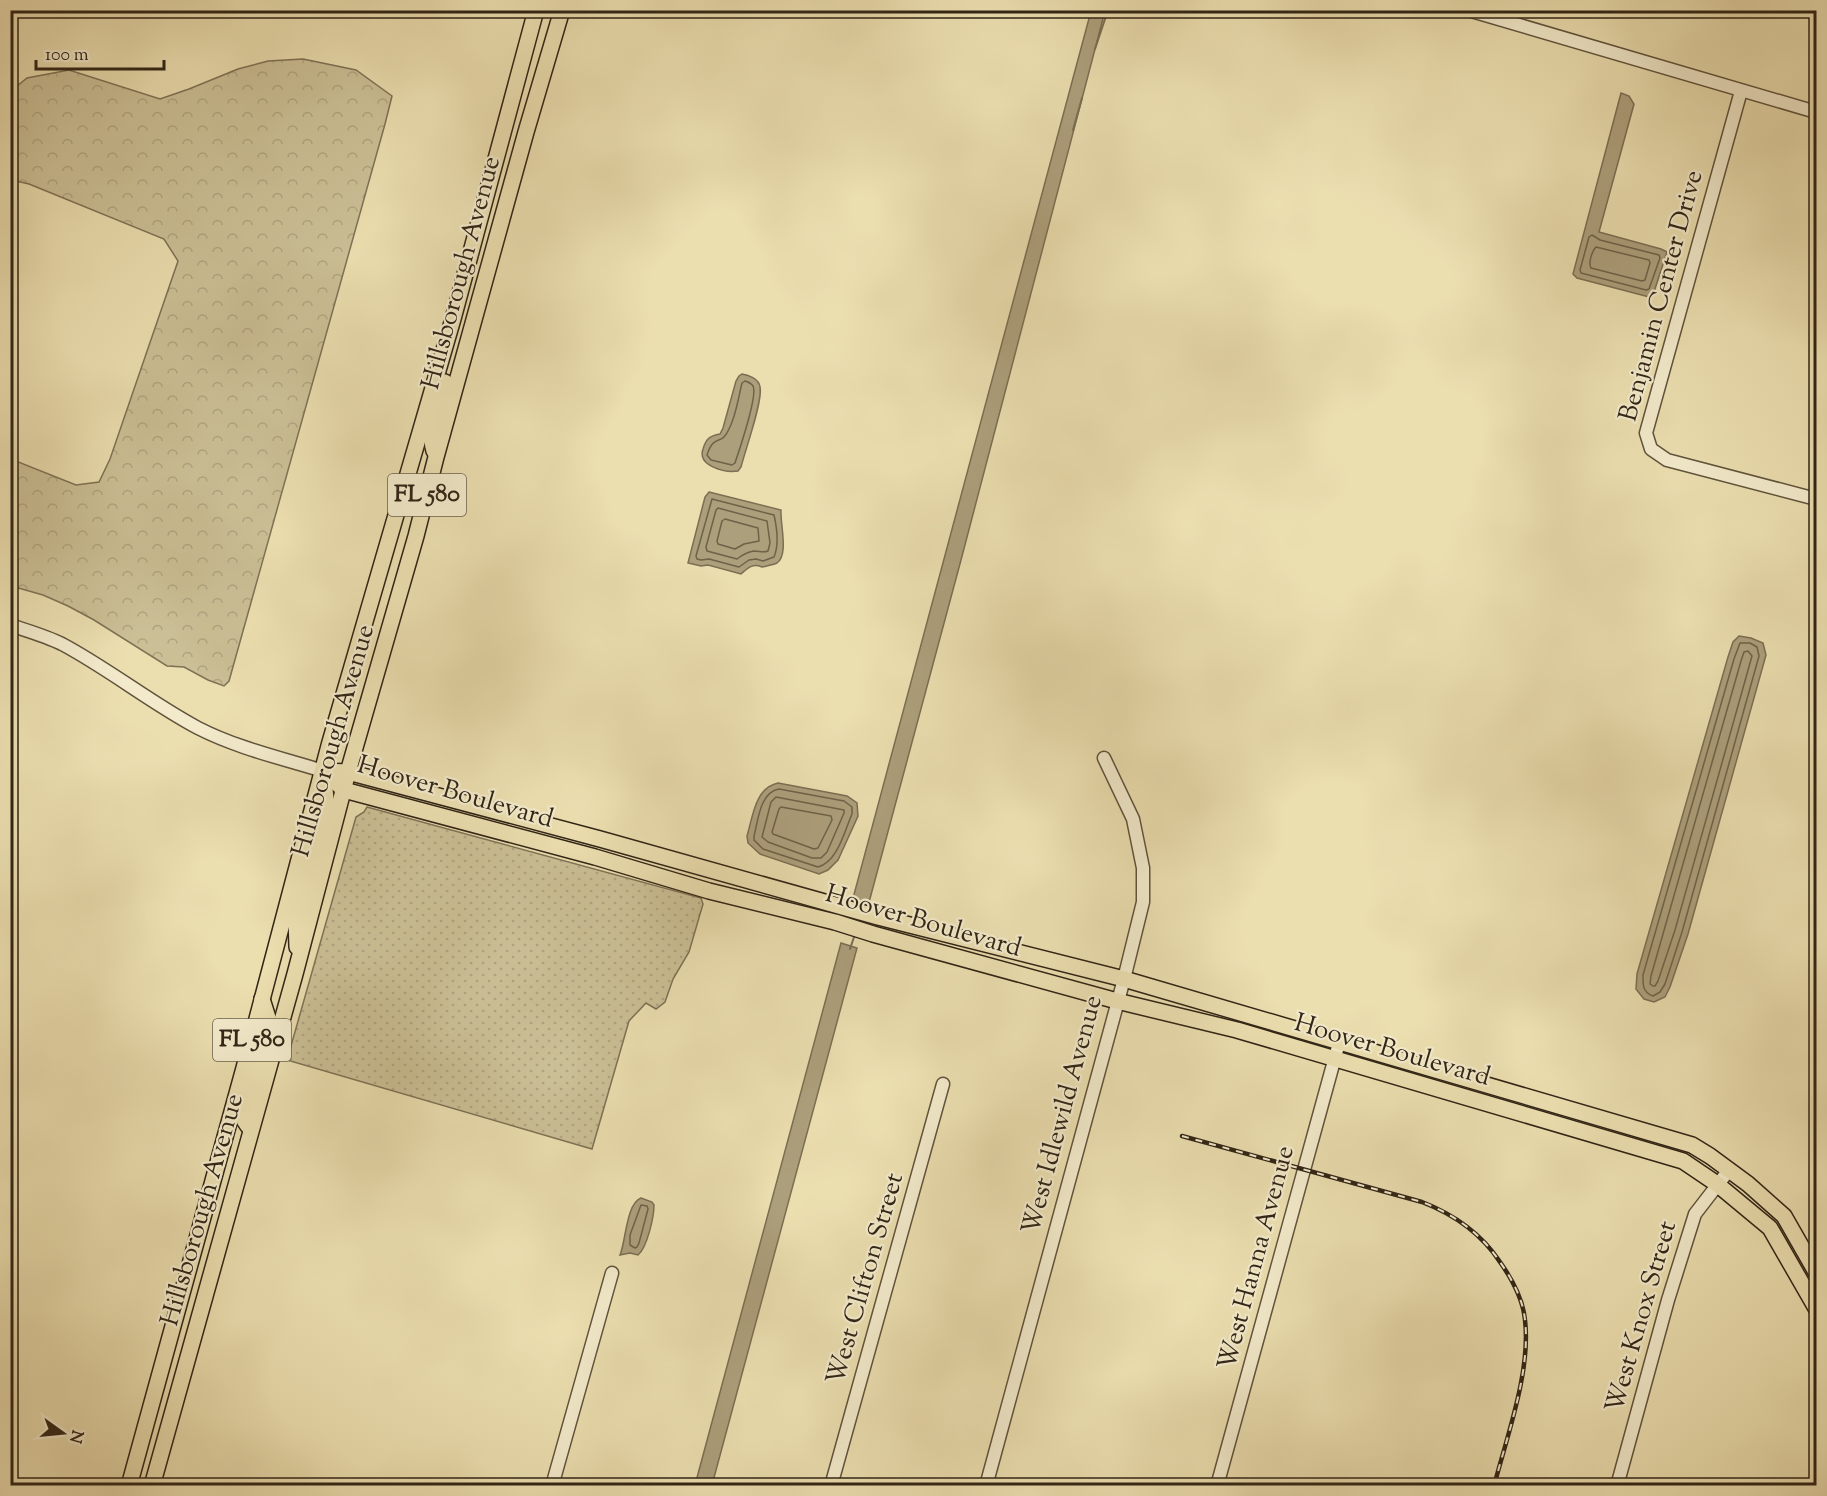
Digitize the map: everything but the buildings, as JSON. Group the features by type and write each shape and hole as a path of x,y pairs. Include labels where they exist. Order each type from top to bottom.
{"main road":[{"name":"Hillsborough Avenue","path":"129,1485 179,1308 323,771 453,320 536,10"},
{"name":"Hillsborough Avenue","path":"152,1485 348,772 562,10"},
{"path":"507,200 504,183 528,92 526,82 518,77"},
{"path":"436,457 431,439 452,353 453,320"},
{"path":"297,963 296,920 327,808 323,771"},
{"name":"Hoover Boulevard","path":"323,771 348,772 878,917 1124,980 1692,1145 1748,1184 1784,1216 1816,1272"},
{"name":"Hoover Boulevard","path":"323,771 344,790 1118,1001 1237,1030 1683,1161 1717,1184 1770,1228 1816,1308"},
{"path":"250,1130 244,1120 247,1098 269,1021 262,999"}],"street":[{"path":"1468,10 1505,15 1741,91 1816,112"},
{"name":"Benjamin Center Drive","path":"1741,91 1646,433 1651,449 1667,460 1816,499"},
{"path":"10,626 64,645 212,734 248,748 323,771"},
{"name":"West Idlewild Avenue","path":"986,1485 1124,980 1143,902 1143,868 1133,819 1104,758"},
{"name":"West Hanna Avenue","path":"1217,1485 1339,1042"},
{"name":"West Clifton Street","path":"831,1485 943,1084"},
{"name":"West Knox Street","path":"1617,1485 1668,1300 1695,1214 1729,1170"},
{"path":"552,1485 612,1273"}],"green space":[{"path":"303,59 356,70 392,96 229,681 224,686 184,667 167,666 68,606 43,595 11,586 11,459 76,485 99,482 110,459 178,261 164,239 29,184 11,180 11,91 27,78 69,70 160,99 238,69 268,61"},
{"path":"367,807 701,898 703,904 689,952 673,979 665,1002 656,1009 646,1003 629,1021 592,1149 287,1060 356,817"}],"water":[{"path":"1091,11 1105,11 961,560 868,906 852,902"},
{"path":"1621,93 1629,96 1634,104 1599,232 1667,252 1653,295 1649,297 1577,278 1573,274"},
{"path":"742,374 758,382 759,403 741,467 738,471 726,471 708,464 702,455 708,438 720,434 723,428 736,381"},
{"path":"709,492 781,510 783,553 781,559 777,563 762,567 753,566 741,574 708,565 688,563 705,497"},
{"path":"1739,636 1763,643 1766,655 1688,934 1665,997 1654,1002 1644,999 1636,989 1637,974 1728,657 1733,642"},
{"path":"778,783 847,796 857,803 858,816 838,860 828,870 819,874 760,854 748,843 747,836 756,804 764,791"},
{"path":"841,943 857,948 712,1485 695,1485"},
{"path":"641,1198 654,1205 647,1239 638,1255 630,1253 620,1255 629,1215 632,1207"}],"waterway":[{"path":"1095,49 1108,10"},
{"path":"1073,130 1082,98"},
{"path":"850,949 855,934"}],"railway":[{"path":"1182,1136 1422,1202 1445,1212 1484,1242 1516,1290 1524,1312 1526,1340 1525,1360 1517,1403 1494,1486"}]}
